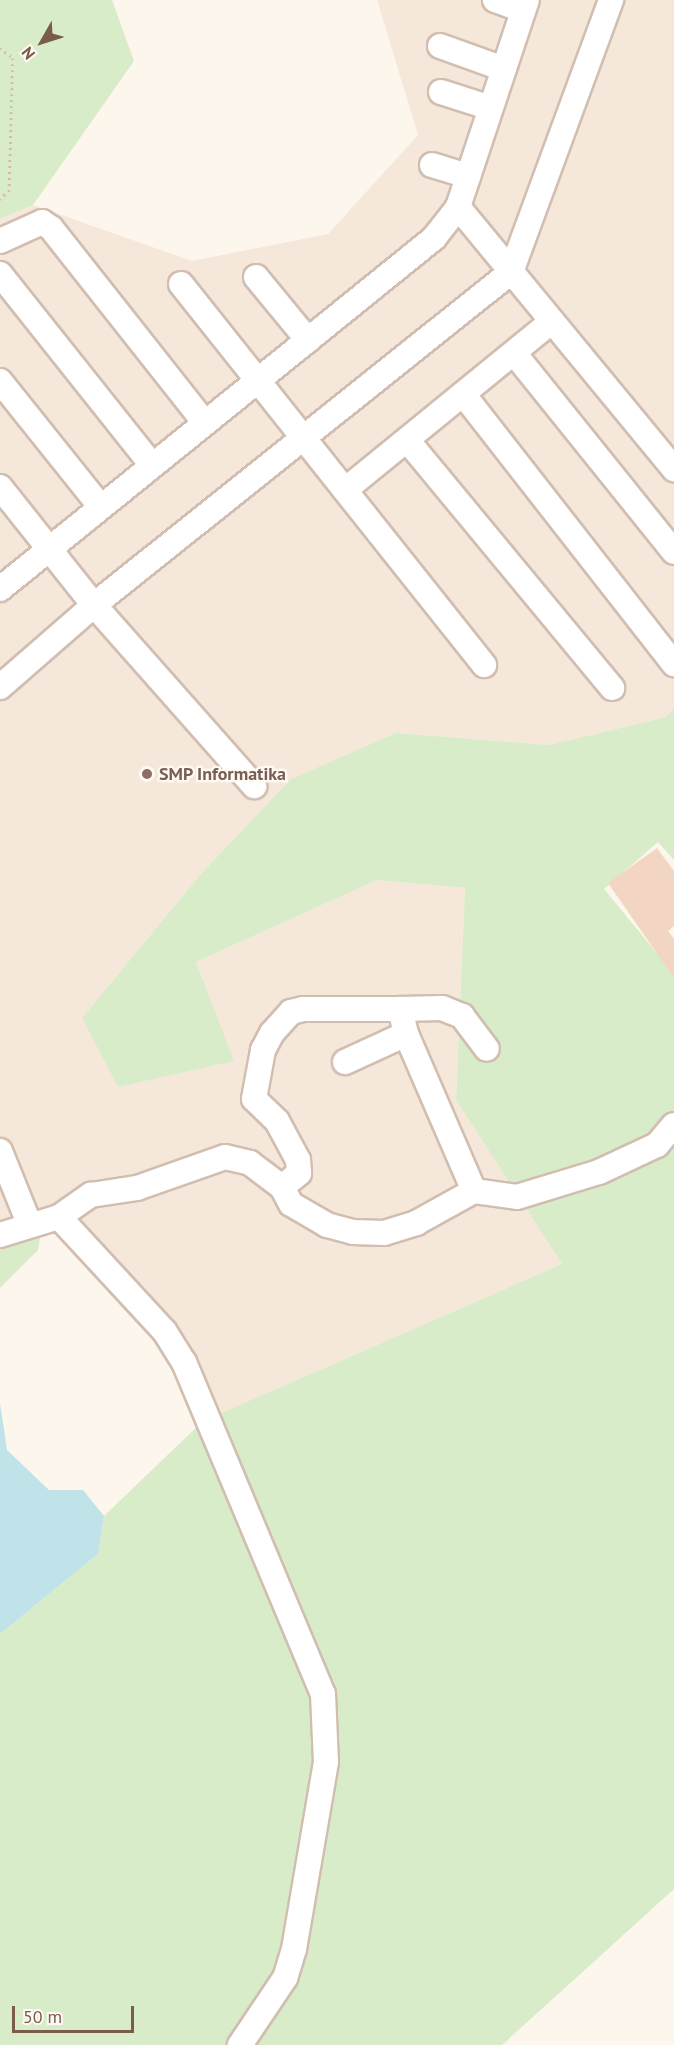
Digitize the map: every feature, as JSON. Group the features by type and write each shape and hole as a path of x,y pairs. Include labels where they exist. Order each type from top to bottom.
{"street":[{"path":"0,589 434,238 458,207 525,5 495,0"},
{"path":"0,687 94,605 511,272 611,0"},
{"path":"440,45 504,69"},
{"path":"441,92 491,108"},
{"path":"432,165 468,176"},
{"path":"458,207 674,469"},
{"path":"0,241 42,222 51,228 205,423"},
{"path":"0,274 152,465"},
{"path":"256,277 308,340"},
{"path":"181,285 484,665"},
{"path":"345,490 552,321"},
{"path":"514,353 674,552"},
{"path":"0,381 101,507"},
{"path":"464,394 674,663"},
{"path":"407,440 612,688"},
{"path":"0,487 94,605 254,786"},
{"path":"282,1187 299,1173 297,1160 277,1121 254,1100 262,1050 272,1033 291,1012 303,1009 442,1008 462,1016 487,1049"},
{"path":"400,1009 406,1034 474,1191"},
{"path":"345,1062 406,1034"},
{"path":"0,1235 29,1223 59,1217 91,1196 137,1188 225,1157 249,1163 282,1187 291,1204 327,1224 353,1232 384,1233 416,1223 474,1191 517,1197 599,1172 657,1145 674,1125"},
{"path":"0,1151 29,1223"},
{"path":"59,1217 165,1332 184,1362 323,1694 326,1762 294,1949 285,1978 240,2045"}],"path":[{"path":"0,48 13,58 9,190 0,200"}],"shaded area":[{"path":"377,0 674,0 674,708 666,717 549,745 396,733 292,779 200,875 82,1018 233,1060 196,962 377,880 465,888 456,1100 562,1264 203,1421 174,1339 45,1213 0,1230 0,219 33,205 192,261 328,234 418,135"}],"green space":[{"path":"0,0 112,0 134,61 33,205 0,219"},
{"path":"674,708 674,860 658,842 604,889 674,974 674,1889 502,2045 0,2045 0,1634 98,1554 104,1516 203,1421 562,1264 456,1100 465,888 377,880 196,962 234,1061 118,1087 82,1018 200,875 291,779 396,733 549,745 666,717"},
{"path":"45,1213 38,1250 0,1288 0,1230"}],"water":[{"path":"0,1403 7,1450 49,1490 83,1490 104,1516 98,1554 0,1634"}],"building":[{"path":"657,848 674,871 674,926 668,931 674,939 674,978 608,883"}],"place":[{"name":"SMP Informatika","path":"147,774"}]}
